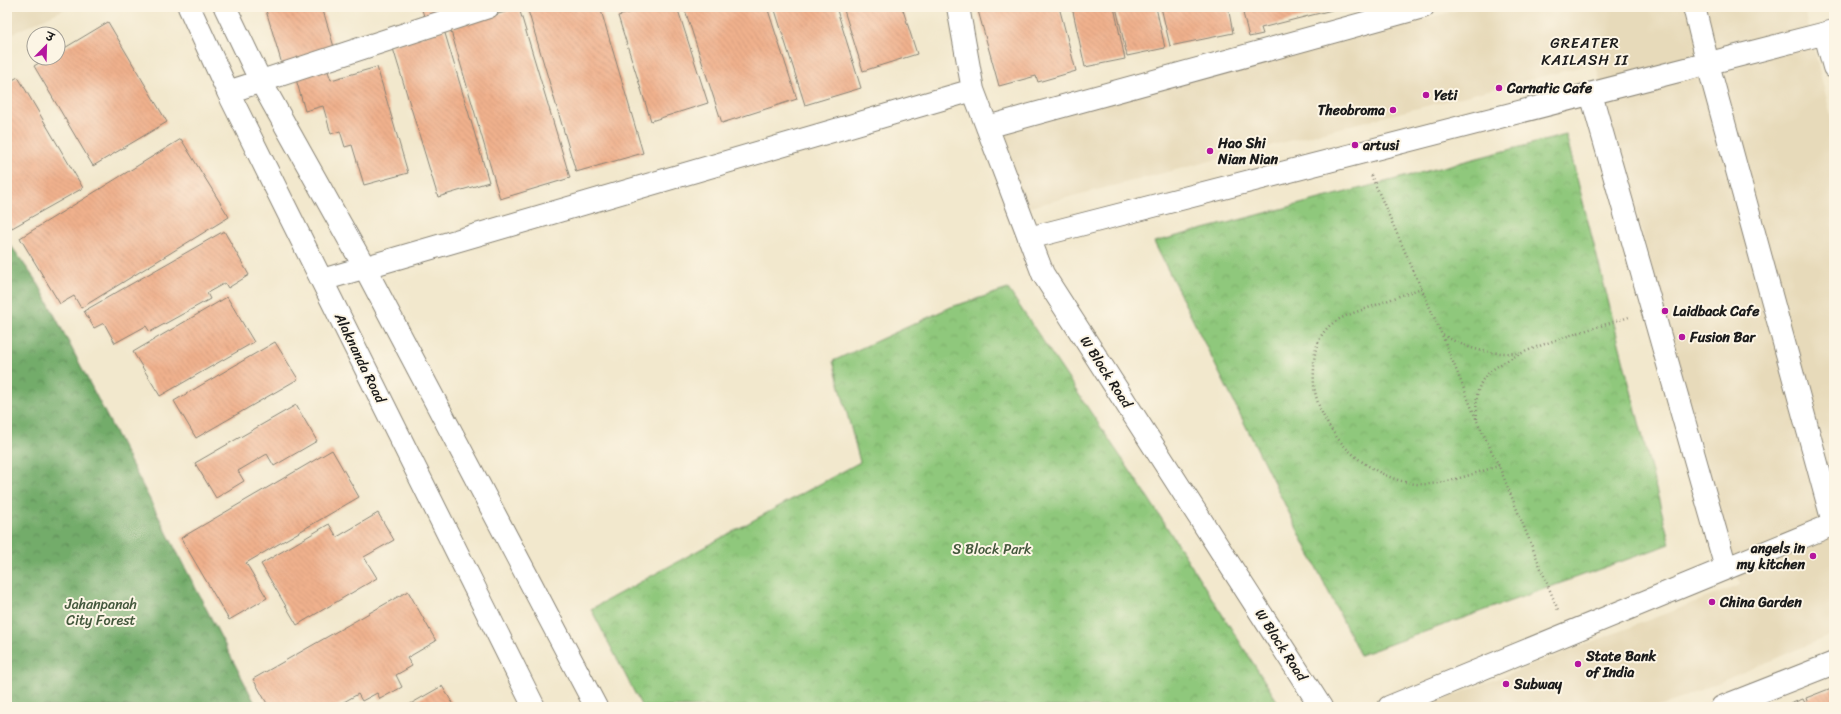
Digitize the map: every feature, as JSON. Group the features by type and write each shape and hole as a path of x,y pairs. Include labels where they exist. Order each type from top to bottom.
{"street":[{"name":"Alaknanda Road","path":"189,7 228,92 534,707"},
{"path":"225,7 261,82 365,268 596,707"},
{"path":"228,92 488,7"},
{"name":"W Block Road","path":"958,7 973,90 1043,274 1321,707"},
{"path":"987,126 1423,7"},
{"path":"1389,707 1834,525 1708,64 1694,7"},
{"path":"1029,238 1829,33 1834,66"},
{"path":"322,280 973,90"},
{"path":"1591,94 1726,568"},
{"path":"1722,707 1834,663"}],"path":[{"path":"1362,153 1422,288 1477,421 1499,466 1567,633"},
{"path":"1422,288 1348,315 1331,324 1323,334 1314,357 1314,375 1315,391 1326,422 1345,448 1363,462 1383,475 1409,483 1421,485 1435,484 1499,466"},
{"path":"1477,421 1476,400 1484,378 1495,368 1521,353 1652,310"},
{"path":"1442,335 1457,343 1477,350 1495,354 1521,353"},
{"path":"7,698 11,707"}],"shaded area":[{"path":"7,7 69,7 26,26 7,36"},
{"path":"1469,7 1804,7 1834,129 1834,634 1660,707 1423,707 1740,585 1595,63 1022,209 1000,131"}],"green space":[{"path":"1566,135 1670,544 1360,655 1154,242"},
{"name":"Jahanpanah City Forest","path":"7,240 39,285 257,707 7,707"},
{"name":"S Block Park","path":"1008,289 1149,499 1281,707 642,707 591,609 860,462 833,361 951,307"}],"building":[{"path":"265,7 322,7 334,47 284,71"},
{"path":"421,7 452,7 424,16"},
{"path":"527,7 600,7 643,153 576,172"},
{"path":"649,7 677,7 708,103 651,121 618,16"},
{"path":"684,7 767,7 797,99 722,123"},
{"path":"774,7 836,7 861,88 805,105"},
{"path":"843,7 902,7 917,54 863,71"},
{"path":"977,7 1059,7 1076,71 1038,82 1036,76 999,86"},
{"path":"1072,7 1114,7 1125,59 1085,67"},
{"path":"1116,7 1156,7 1165,48 1127,56"},
{"path":"1161,7 1228,7 1233,33 1170,46"},
{"path":"1248,7 1331,7 1332,10 1261,28 1263,34 1249,37 1243,13 1249,12"},
{"path":"519,8 570,178 500,199 450,28"},
{"path":"108,22 167,122 93,166 34,66 66,66 66,47"},
{"path":"444,30 489,182 438,197 392,45"},
{"path":"325,63 331,80 377,67 408,173 364,185 352,145 345,147 340,131 331,134 323,106 305,111 294,72"},
{"path":"18,77 83,188 12,228 7,219 7,83"},
{"path":"181,139 229,217 81,308 74,296 60,304 20,238"},
{"path":"224,231 249,275 228,288 225,283 207,293 210,299 150,332 146,326 115,343 104,323 94,328 84,311"},
{"path":"227,297 254,342 160,396 133,352"},
{"path":"275,342 298,379 196,438 174,401"},
{"path":"296,405 317,441 274,466 267,454 238,471 244,481 216,498 195,463"},
{"path":"332,450 359,497 246,563 267,598 229,620 181,538"},
{"path":"378,513 394,540 364,557 377,578 297,625 261,564 329,524 337,537"},
{"path":"408,591 436,641 407,658 412,666 396,675 402,687 380,699 377,693 362,701 358,694 335,707 269,707 253,679"},
{"path":"442,686 455,707 405,707"},
{"path":"1834,687 1834,707 1809,707 1806,698"},
{"path":"1803,699 1807,707 1782,707"}],"place":[{"name":"Carnatic Cafe","path":"1499,88"},
{"name":"Yeti","path":"1426,95"},
{"name":"Theobroma","path":"1393,110"},
{"name":"artusi","path":"1355,145"},
{"name":"Hao Shi Nian Nian","path":"1210,151"},
{"name":"Laidback Cafe","path":"1665,311"},
{"name":"Fusion Bar","path":"1682,337"},
{"name":"angels in my kitchen","path":"1813,556"},
{"name":"China Garden","path":"1712,602"},
{"name":"State Bank of India","path":"1578,664"},
{"name":"Subway","path":"1506,684"}],"district":[{"name":"GREATER KAILASH II","path":"1585,52"}]}
